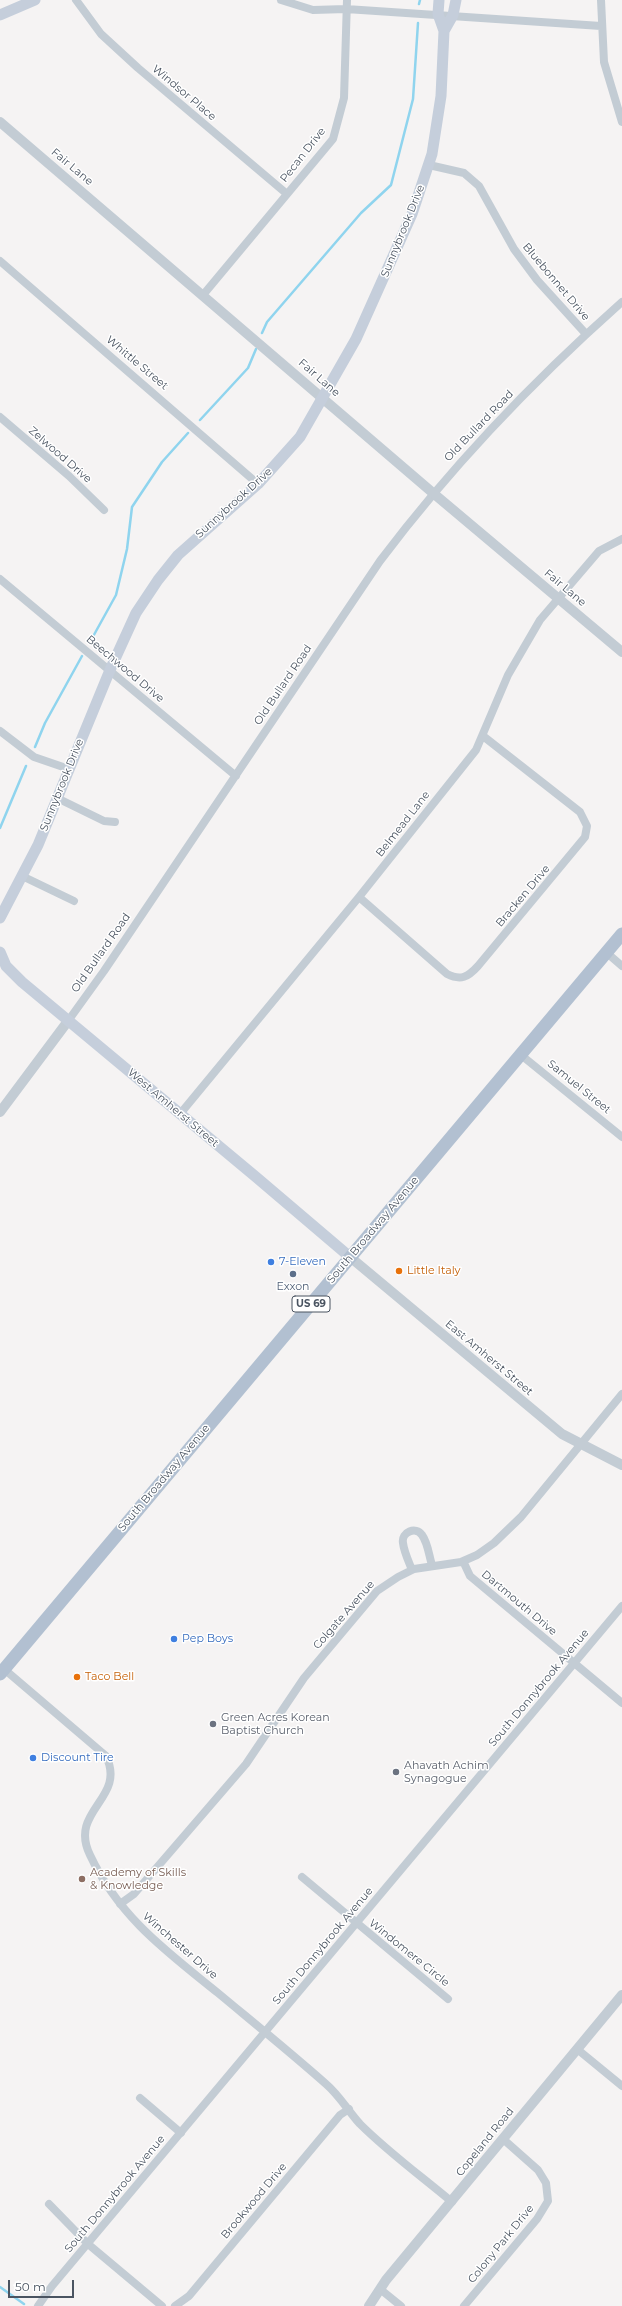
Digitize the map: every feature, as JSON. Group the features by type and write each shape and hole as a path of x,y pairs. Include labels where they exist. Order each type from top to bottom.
{"main road":[{"path":"0,14 35,0"},
{"name":"Sunnybrook Drive","path":"0,918 22,876 57,798 110,670 136,613 174,560 258,484 300,437 324,398 367,315 412,214 429,165 438,125 441,96 444,31 438,14 439,0"},
{"name":"Sunnybrook Drive","path":"444,31 453,15 456,0"},
{"name":"South Broadway Avenue","path":"2,1671 622,934"},
{"name":"West Amherst Street","path":"0,953 6,966 15,976 350,1258"}],"street":[{"name":"Windsor Place","path":"76,0 101,34 138,68 287,194"},
{"path":"281,0 313,10 346,9 438,14 601,26"},
{"name":"Pecan Drive","path":"203,295 333,139 344,98 347,0"},
{"path":"601,0 601,26 604,62 622,122"},
{"name":"Fair Lane","path":"0,122 324,398 433,493 559,597 622,652"},
{"name":"Bluebonnet Drive","path":"429,165 464,173 479,186 514,249 537,280 586,334"},
{"name":"Whittle Street","path":"0,261 197,429 258,484"},
{"name":"Old Bullard Road","path":"0,1112 104,971 380,561 433,493 586,334 622,302"},
{"name":"Zelwood Drive","path":"0,417 68,476 104,510"},
{"name":"Belmead Lane","path":"180,1114 359,897 476,750 508,675 540,620 599,551 622,539"},
{"name":"Beechwood Drive","path":"0,579 236,776"},
{"path":"0,731 34,757 69,769"},
{"name":"Bracken Drive","path":"359,897 447,974 455,978 463,978 470,975 478,966 585,837 587,826 580,812 483,736"},
{"path":"57,798 104,821 115,822"},
{"path":"22,876 74,901"},
{"path":"606,953 622,966"},
{"name":"Samuel Street","path":"521,1055 622,1137"},
{"name":"East Amherst Street","path":"350,1258 562,1434 622,1465"},
{"name":"Colgate Avenue","path":"120,1904 134,1894 246,1764 304,1678 368,1601 383,1587 412,1570 464,1561 486,1549 512,1526 622,1394"},
{"path":"412,1570 403,1543 406,1534 411,1531 417,1531 423,1536 432,1566"},
{"name":"Dartmouth Drive","path":"464,1561 470,1576 622,1703"},
{"name":"South Donnybrook Avenue","path":"40,2303 622,1606"},
{"name":"Winchester Drive","path":"2,1671 99,1749 110,1765 112,1775 110,1786 87,1819 84,1831 90,1856 120,1904 140,1928 328,2086 366,2129 452,2202"},
{"name":"Windomere Circle","path":"302,1877 448,1999"},
{"name":"Copeland Road","path":"369,2306 380,2289 622,1995"},
{"path":"577,2049 622,2086"},
{"path":"140,2098 181,2133"},
{"name":"Brookwood Drive","path":"175,2306 190,2296 340,2115 349,2109"},
{"name":"Colony Park Drive","path":"464,2306 537,2219 548,2201 546,2183 538,2170 503,2139"},
{"path":"50,2204 88,2244 162,2306"},
{"path":"380,2289 401,2306"}],"waterway":[{"path":"419,4 420,0"},
{"path":"262,333 267,322 361,213 391,185 413,99 418,23"},
{"path":"200,420 248,368 256,349"},
{"path":"90,642 116,595 127,549 132,507 162,462 188,433"},
{"path":"35,747 45,723 82,656"},
{"path":"0,828 26,766"},
{"path":"0,2287 24,2304"}],"place":[{"name":"7-Eleven","path":"271,1262"},
{"name":"Little Italy","path":"399,1271"},
{"name":"Exxon","path":"293,1274"},
{"name":"Pep Boys","path":"174,1639"},
{"name":"Taco Bell","path":"77,1677"},
{"name":"Green Acres Korean Baptist Church","path":"213,1724"},
{"name":"Discount Tire","path":"33,1758"},
{"name":"Ahavath Achim Synagogue","path":"396,1772"},
{"name":"Academy of Skills & Knowledge","path":"82,1879"}]}
